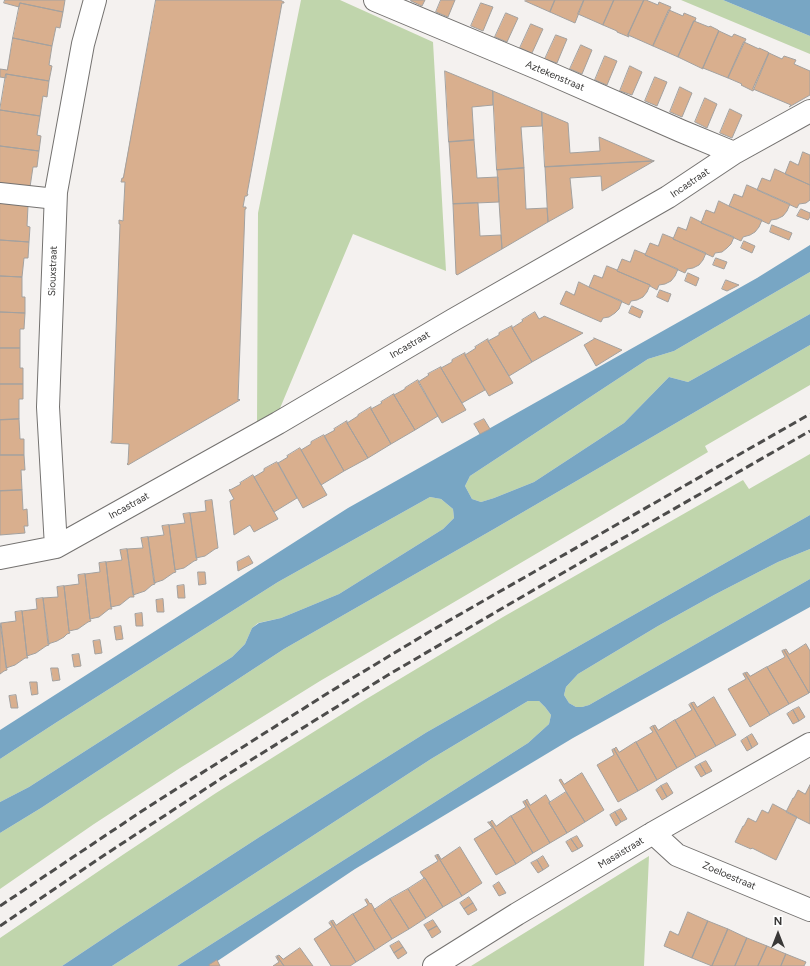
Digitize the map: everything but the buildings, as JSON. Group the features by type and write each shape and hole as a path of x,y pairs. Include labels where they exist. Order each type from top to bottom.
{"street":[{"name":"Siouxstraat","path":"56,547 48,407 56,192 83,44 95,0"},
{"name":"Aztekenstraat","path":"375,0 734,153"},
{"name":"Incastraat","path":"0,558 56,547 278,423 453,320 668,197 734,153 810,111"},
{"path":"0,193 56,200"},
{"name":"Masaistraat","path":"434,966 517,914 653,833 810,744"},
{"name":"Zoeloestraat","path":"653,833 678,855 810,910"}],"green space":[{"path":"301,0 340,0 433,42 446,271 353,234 278,413 257,425 258,213"},
{"path":"681,0 723,0 810,36 810,54"},
{"path":"810,272 810,314 688,382 669,377 624,423 534,482 481,502 472,499 465,486 470,476 648,359 674,351"},
{"path":"810,345 810,385 705,446 708,452 320,681 180,768 94,824 0,889 0,833 41,808 284,649"},
{"path":"810,454 810,515 427,732 261,836 62,966 0,966 0,938 216,793 363,701 503,617 743,480 749,489"},
{"path":"430,497 441,499 453,509 454,518 443,529 339,594 281,618 258,623 252,628 245,644 232,657 29,787 0,802 0,759 278,582"},
{"path":"810,549 810,579 589,705 576,707 569,703 564,695 566,687 578,674 658,626 778,562"},
{"path":"528,701 539,701 551,715 549,724 528,743 177,966 112,966 431,759"},
{"path":"649,856 644,966 471,966"}],"water":[{"path":"723,0 810,0 810,36"},
{"path":"810,245 810,272 674,351 648,359 470,476 465,486 472,499 481,502 534,482 624,423 669,377 688,382 810,314 810,345 284,649 41,808 0,833 0,802 29,787 232,657 245,644 252,628 259,623 281,618 339,594 443,529 454,518 453,509 441,499 430,497 278,582 0,759 0,730 348,508 757,278"},
{"path":"810,515 810,549 778,562 658,626 578,674 566,687 564,695 569,703 576,707 589,705 810,579 810,607 573,738 355,869 210,966 177,966 528,743 549,724 551,715 545,707 539,701 528,701 431,759 112,966 62,966 261,836 427,732"}],"railway":[{"path":"0,906 148,807 328,693 429,632 810,414"},
{"path":"0,926 222,778 388,675 810,431"}]}
